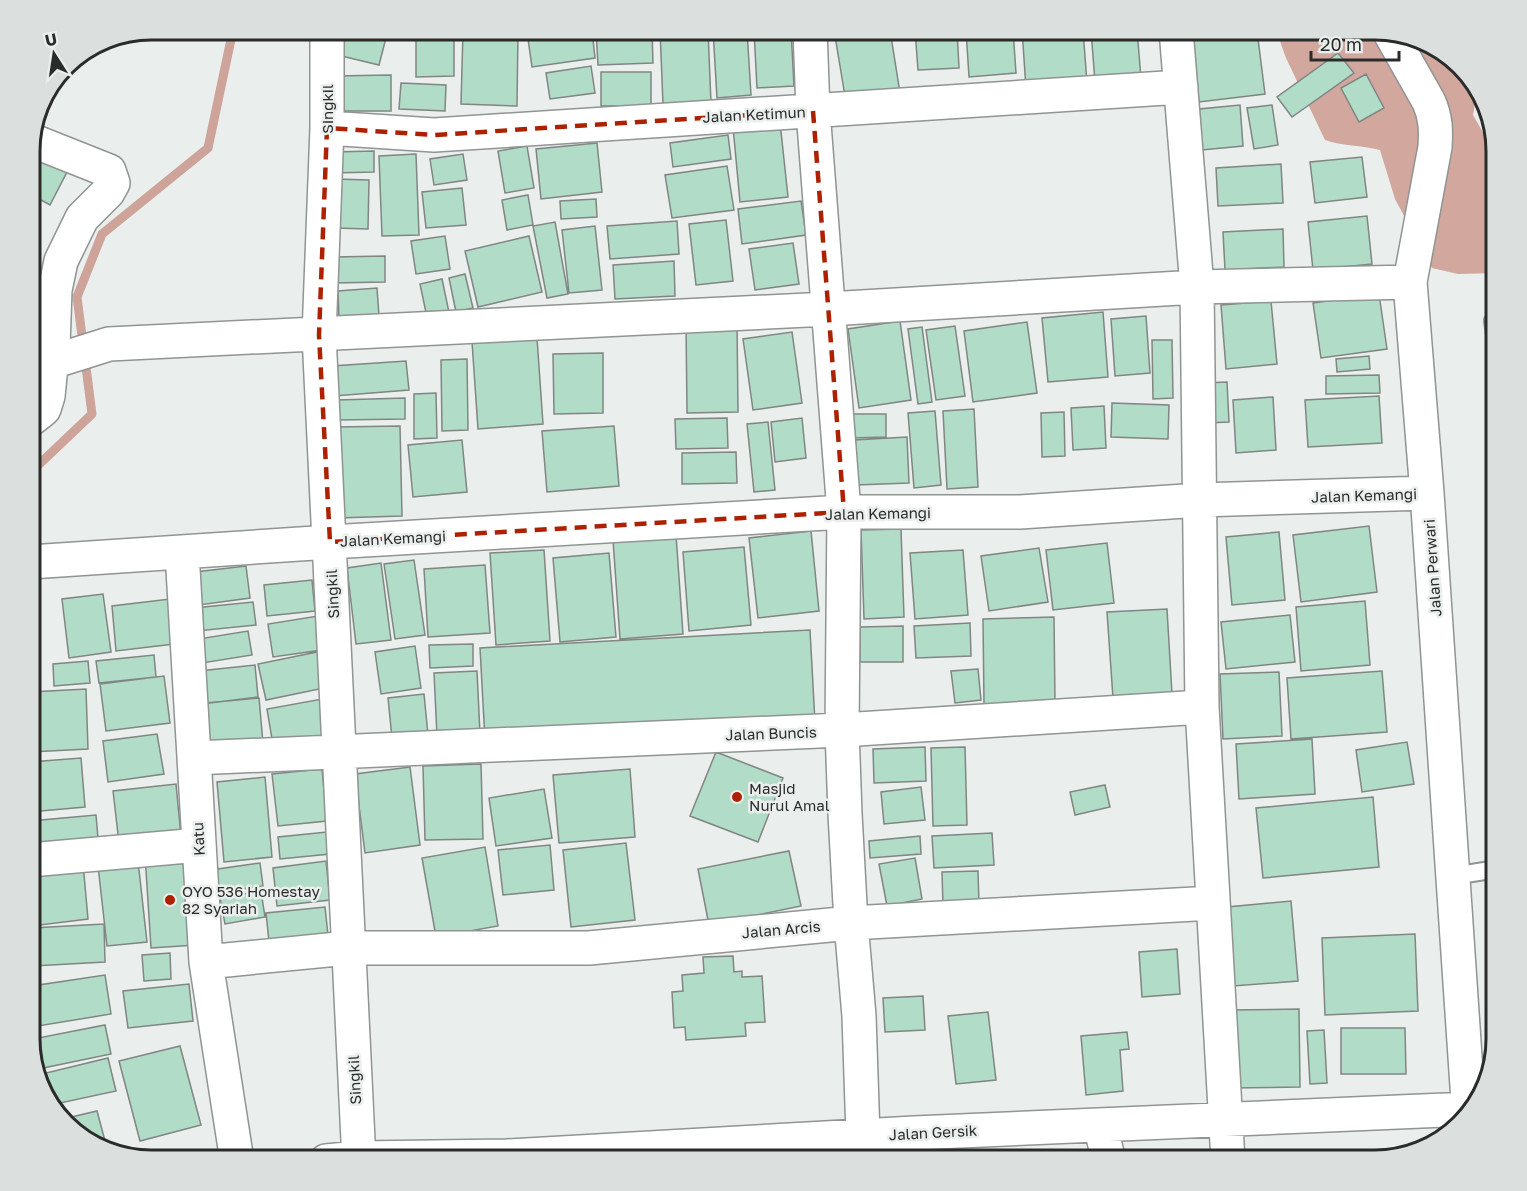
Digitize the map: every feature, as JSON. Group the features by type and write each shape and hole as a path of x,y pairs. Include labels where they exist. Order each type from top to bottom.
{"street":[{"name":"Singkil","path":"327,40 327,128 319,335 358,1150"},
{"path":"810,40 813,111 844,512 842,730 851,922 859,1016 864,1148"},
{"path":"1177,40 1197,287 1202,707 1227,1150"},
{"name":"Jalan Perwari","path":"1396,43 1430,102 1436,126 1435,147 1410,282 1427,493 1468,1101"},
{"name":"Jalan Ketimun","path":"327,128 434,135 1181,87"},
{"path":"41,144 109,171 113,183 108,192 82,218 61,261 55,290 59,360 44,409 41,411"},
{"path":"59,360 110,344 828,309 1197,287 1410,282"},
{"name":"Jalan Kemangi","path":"41,561 844,512 1020,512 1200,500 1427,493"},
{"name":"Katu","path":"182,552 206,962 235,1150"},
{"name":"Jalan Buncis","path":"194,758 842,730 1202,707"},
{"path":"41,859 199,845"},
{"name":"Jalan Arcis","path":"206,962 348,948 589,948 851,922 1213,903"},
{"name":"Jalan Gersik","path":"775,1150 864,1148 1100,1125 1459,1112"},
{"path":"1100,1125 1106,1150"}],"lane":[{"path":"1453,876 1486,871"}],"highlighted area":[{"path":"813,111 844,512 330,542 319,335 327,128 434,135"}],"shaded area":[{"path":"1280,40 1390,41 1425,52 1454,73 1475,102 1473,115 1485,136 1486,273 1458,274 1432,268 1395,199 1380,150 1325,140"}],"building":[{"path":"332,40 385,40 379,65 329,53"},
{"path":"416,40 454,40 454,76 416,77"},
{"path":"463,40 518,40 517,106 461,104"},
{"path":"528,40 593,40 595,58 532,67"},
{"path":"597,40 652,40 653,63 598,65"},
{"path":"660,40 708,40 711,103 663,104"},
{"path":"714,40 748,40 751,95 717,98"},
{"path":"755,40 792,40 794,86 757,88"},
{"path":"836,40 892,40 900,93 846,102"},
{"path":"916,40 958,40 959,68 918,70"},
{"path":"967,40 1014,40 1016,73 969,77"},
{"path":"1023,40 1084,40 1087,83 1026,88"},
{"path":"1092,40 1138,40 1141,78 1095,82"},
{"path":"1191,40 1258,40 1265,94 1199,102"},
{"path":"1338,53 1354,73 1292,117 1277,97"},
{"path":"591,66 595,93 550,99 546,73"},
{"path":"601,72 651,72 651,106 601,106"},
{"path":"1366,74 1384,108 1359,122 1341,88"},
{"path":"391,75 391,111 335,111 334,76"},
{"path":"401,83 446,85 445,111 399,109"},
{"path":"1240,105 1243,146 1202,150 1199,109"},
{"path":"1272,105 1278,145 1254,149 1247,108"},
{"path":"780,122 788,197 740,202 733,127"},
{"path":"728,135 731,159 673,167 670,143"},
{"path":"597,143 602,192 541,199 536,149"},
{"path":"527,146 534,188 505,193 498,151"},
{"path":"374,151 374,172 333,173 333,152"},
{"path":"416,154 419,235 382,236 379,156"},
{"path":"463,154 467,180 434,185 430,159"},
{"path":"1362,157 1367,197 1315,203 1310,162"},
{"path":"41,158 67,172 50,205 41,200"},
{"path":"1281,164 1283,203 1218,206 1216,168"},
{"path":"727,166 734,210 672,218 665,175"},
{"path":"336,179 369,180 368,229 335,228"},
{"path":"462,188 466,225 426,228 422,192"},
{"path":"528,195 533,225 507,230 502,200"},
{"path":"596,199 597,217 561,219 560,201"},
{"path":"801,201 806,235 742,244 738,209"},
{"path":"1367,216 1372,264 1313,270 1308,222"},
{"path":"726,220 733,281 696,285 689,224"},
{"path":"677,221 679,254 610,259 607,226"},
{"path":"555,222 568,294 547,298 533,226"},
{"path":"595,226 602,290 569,293 562,230"},
{"path":"1283,229 1284,267 1225,270 1223,232"},
{"path":"445,236 450,269 416,274 411,241"},
{"path":"529,236 542,292 478,307 465,251"},
{"path":"793,243 799,284 755,290 749,249"},
{"path":"385,256 385,282 333,283 333,257"},
{"path":"674,261 675,296 615,299 613,265"},
{"path":"465,274 473,308 456,312 449,278"},
{"path":"442,279 450,317 428,322 420,284"},
{"path":"377,288 379,316 339,319 338,291"},
{"path":"1379,294 1387,349 1321,358 1313,303"},
{"path":"1271,301 1277,364 1226,369 1221,305"},
{"path":"1103,312 1108,377 1048,382 1042,318"},
{"path":"1146,316 1150,373 1115,376 1111,319"},
{"path":"900,321 911,400 859,408 848,329"},
{"path":"1027,322 1037,393 973,402 964,331"},
{"path":"686,323 737,323 738,412 687,413"},
{"path":"955,326 965,396 936,400 926,330"},
{"path":"922,327 932,402 918,404 908,329"},
{"path":"792,332 802,403 753,410 743,339"},
{"path":"537,338 543,424 478,429 472,342"},
{"path":"1152,340 1172,340 1173,398 1153,399"},
{"path":"603,353 603,413 554,414 553,354"},
{"path":"1369,356 1370,369 1337,372 1336,359"},
{"path":"467,359 468,430 442,431 441,360"},
{"path":"406,361 409,390 334,396 332,366"},
{"path":"1379,375 1380,393 1326,394 1326,376"},
{"path":"1227,382 1229,422 1206,423 1204,383"},
{"path":"436,393 437,438 414,439 414,394"},
{"path":"1379,396 1382,443 1308,447 1305,400"},
{"path":"1273,397 1276,450 1236,453 1233,400"},
{"path":"405,398 405,419 337,420 337,400"},
{"path":"1112,403 1169,405 1168,439 1111,437"},
{"path":"1104,406 1106,448 1073,450 1071,408"},
{"path":"974,409 978,487 947,489 943,411"},
{"path":"935,411 941,485 914,488 908,413"},
{"path":"1064,412 1065,456 1042,457 1041,413"},
{"path":"850,414 886,414 886,437 851,438"},
{"path":"727,418 728,448 676,449 675,419"},
{"path":"802,418 806,458 775,462 771,422"},
{"path":"768,422 775,490 754,492 747,424"},
{"path":"400,426 402,516 337,518 335,427"},
{"path":"614,426 619,486 547,492 542,431"},
{"path":"907,437 909,483 856,485 854,440"},
{"path":"462,440 467,492 413,497 408,445"},
{"path":"736,452 737,483 682,484 682,453"},
{"path":"1369,526 1377,592 1301,602 1293,535"},
{"path":"901,529 904,617 864,619 861,530"},
{"path":"811,531 819,611 758,618 749,538"},
{"path":"1279,532 1285,600 1232,605 1226,537"},
{"path":"676,535 683,634 620,639 613,540"},
{"path":"1107,543 1114,603 1053,610 1046,550"},
{"path":"744,547 751,625 689,631 683,552"},
{"path":"1039,548 1048,602 989,611 981,556"},
{"path":"544,550 550,641 496,645 490,553"},
{"path":"963,550 968,615 915,619 910,553"},
{"path":"609,553 616,637 560,642 553,558"},
{"path":"414,560 425,635 395,639 384,564"},
{"path":"381,563 391,640 356,644 347,568"},
{"path":"485,565 490,633 428,637 424,569"},
{"path":"246,566 250,598 199,605 195,572"},
{"path":"312,580 315,611 267,616 264,585"},
{"path":"103,594 111,652 69,658 62,599"},
{"path":"170,599 174,644 116,651 112,606"},
{"path":"1365,601 1370,665 1301,671 1296,607"},
{"path":"253,602 256,625 197,631 194,608"},
{"path":"1167,609 1172,694 1113,698 1107,612"},
{"path":"324,615 329,649 273,657 268,624"},
{"path":"1290,615 1295,662 1226,669 1221,622"},
{"path":"1054,617 1055,703 984,704 983,619"},
{"path":"970,623 971,656 916,658 914,626"},
{"path":"903,626 903,662 860,662 860,627"},
{"path":"810,630 815,722 485,740 480,648"},
{"path":"248,631 252,655 196,664 192,640"},
{"path":"473,644 473,666 430,668 429,645"},
{"path":"415,646 421,688 381,694 375,652"},
{"path":"322,651 329,687 266,700 258,664"},
{"path":"154,655 156,677 99,683 96,661"},
{"path":"88,661 90,683 54,686 53,664"},
{"path":"255,665 258,697 202,704 199,671"},
{"path":"978,669 981,700 955,703 951,671"},
{"path":"477,671 480,734 437,736 434,673"},
{"path":"1382,671 1387,732 1291,739 1287,678"},
{"path":"1279,672 1282,736 1223,739 1220,674"},
{"path":"164,676 170,723 106,731 100,684"},
{"path":"86,689 88,749 41,751 41,691"},
{"path":"424,694 428,735 392,738 388,698"},
{"path":"259,698 263,743 211,748 206,703"},
{"path":"322,699 330,741 274,751 267,709"},
{"path":"157,734 164,774 108,782 103,741"},
{"path":"1312,739 1315,794 1239,799 1236,744"},
{"path":"1407,742 1414,784 1362,792 1356,750"},
{"path":"925,747 926,781 874,783 873,749"},
{"path":"965,747 967,825 933,826 931,748"},
{"name":"Masjid Nurul Amal","path":"716,752 783,778 758,842 690,816"},
{"path":"81,758 85,807 41,811 41,761"},
{"path":"481,764 483,839 425,840 423,766"},
{"path":"410,767 420,845 365,853 355,774"},
{"path":"322,769 327,821 278,826 272,774"},
{"path":"630,769 635,837 559,843 553,775"},
{"path":"265,777 272,857 224,862 217,782"},
{"path":"176,784 181,836 119,843 113,791"},
{"path":"1105,785 1110,807 1075,815 1070,792"},
{"path":"921,787 925,820 884,824 881,792"},
{"path":"544,789 552,838 496,846 489,798"},
{"path":"1373,797 1379,867 1263,878 1256,808"},
{"path":"96,815 99,850 41,856 41,820"},
{"path":"327,832 330,854 280,859 278,837"},
{"path":"992,833 994,865 934,868 932,836"},
{"path":"920,836 921,854 870,858 869,841"},
{"path":"626,843 635,920 571,927 563,850"},
{"path":"550,845 554,890 503,895 498,850"},
{"path":"485,847 498,926 436,937 422,858"},
{"path":"789,851 801,906 709,925 698,869"},
{"name":"OYO 536 Homestay 82 Syariah","path":"190,852 196,945 151,948 145,855"},
{"path":"915,858 922,899 887,906 879,864"},
{"path":"138,861 147,942 107,946 98,866"},
{"path":"326,861 330,900 277,906 273,868"},
{"path":"83,863 88,919 41,925 41,867"},
{"path":"260,863 263,886 214,893 211,870"},
{"path":"978,871 979,905 943,906 942,872"},
{"path":"261,891 265,917 225,924 220,898"},
{"path":"1291,901 1298,981 1233,986 1227,907"},
{"path":"325,907 329,945 270,951 266,913"},
{"path":"104,924 105,962 41,966 41,927"},
{"path":"1415,934 1418,1011 1325,1015 1322,938"},
{"path":"1177,949 1180,994 1142,997 1139,952"},
{"path":"170,953 171,979 144,981 142,955"},
{"path":"733,956 734,972 742,971 742,977 762,976 765,1022 745,1023 746,1036 686,1040 685,1027 674,1028 672,992 683,991 682,975 704,973 703,957"},
{"path":"105,975 111,1014 41,1026 41,985"},
{"path":"189,984 193,1021 128,1028 123,991"},
{"path":"923,996 925,1030 885,1032 883,998"},
{"path":"1299,1009 1300,1087 1230,1088 1229,1010"},
{"path":"988,1012 996,1080 956,1084 948,1016"},
{"path":"105,1025 111,1054 44,1068 41,1037"},
{"path":"1341,1028 1405,1028 1406,1074 1341,1074"},
{"path":"1324,1030 1327,1083 1310,1084 1307,1031"},
{"path":"1127,1032 1129,1049 1120,1050 1123,1091 1086,1095 1081,1036"},
{"path":"180,1046 201,1125 140,1141 119,1061"},
{"path":"108,1058 116,1091 60,1103 46,1073"},
{"path":"97,1111 105,1140 84,1128 72,1117"}],"waterway":[{"path":"41,463 92,414 77,297 102,234 208,148 231,40"}],"place":[{"name":"Masjid Nurul Amal","path":"737,797"},
{"name":"OYO 536 Homestay 82 Syariah","path":"170,900"}]}
